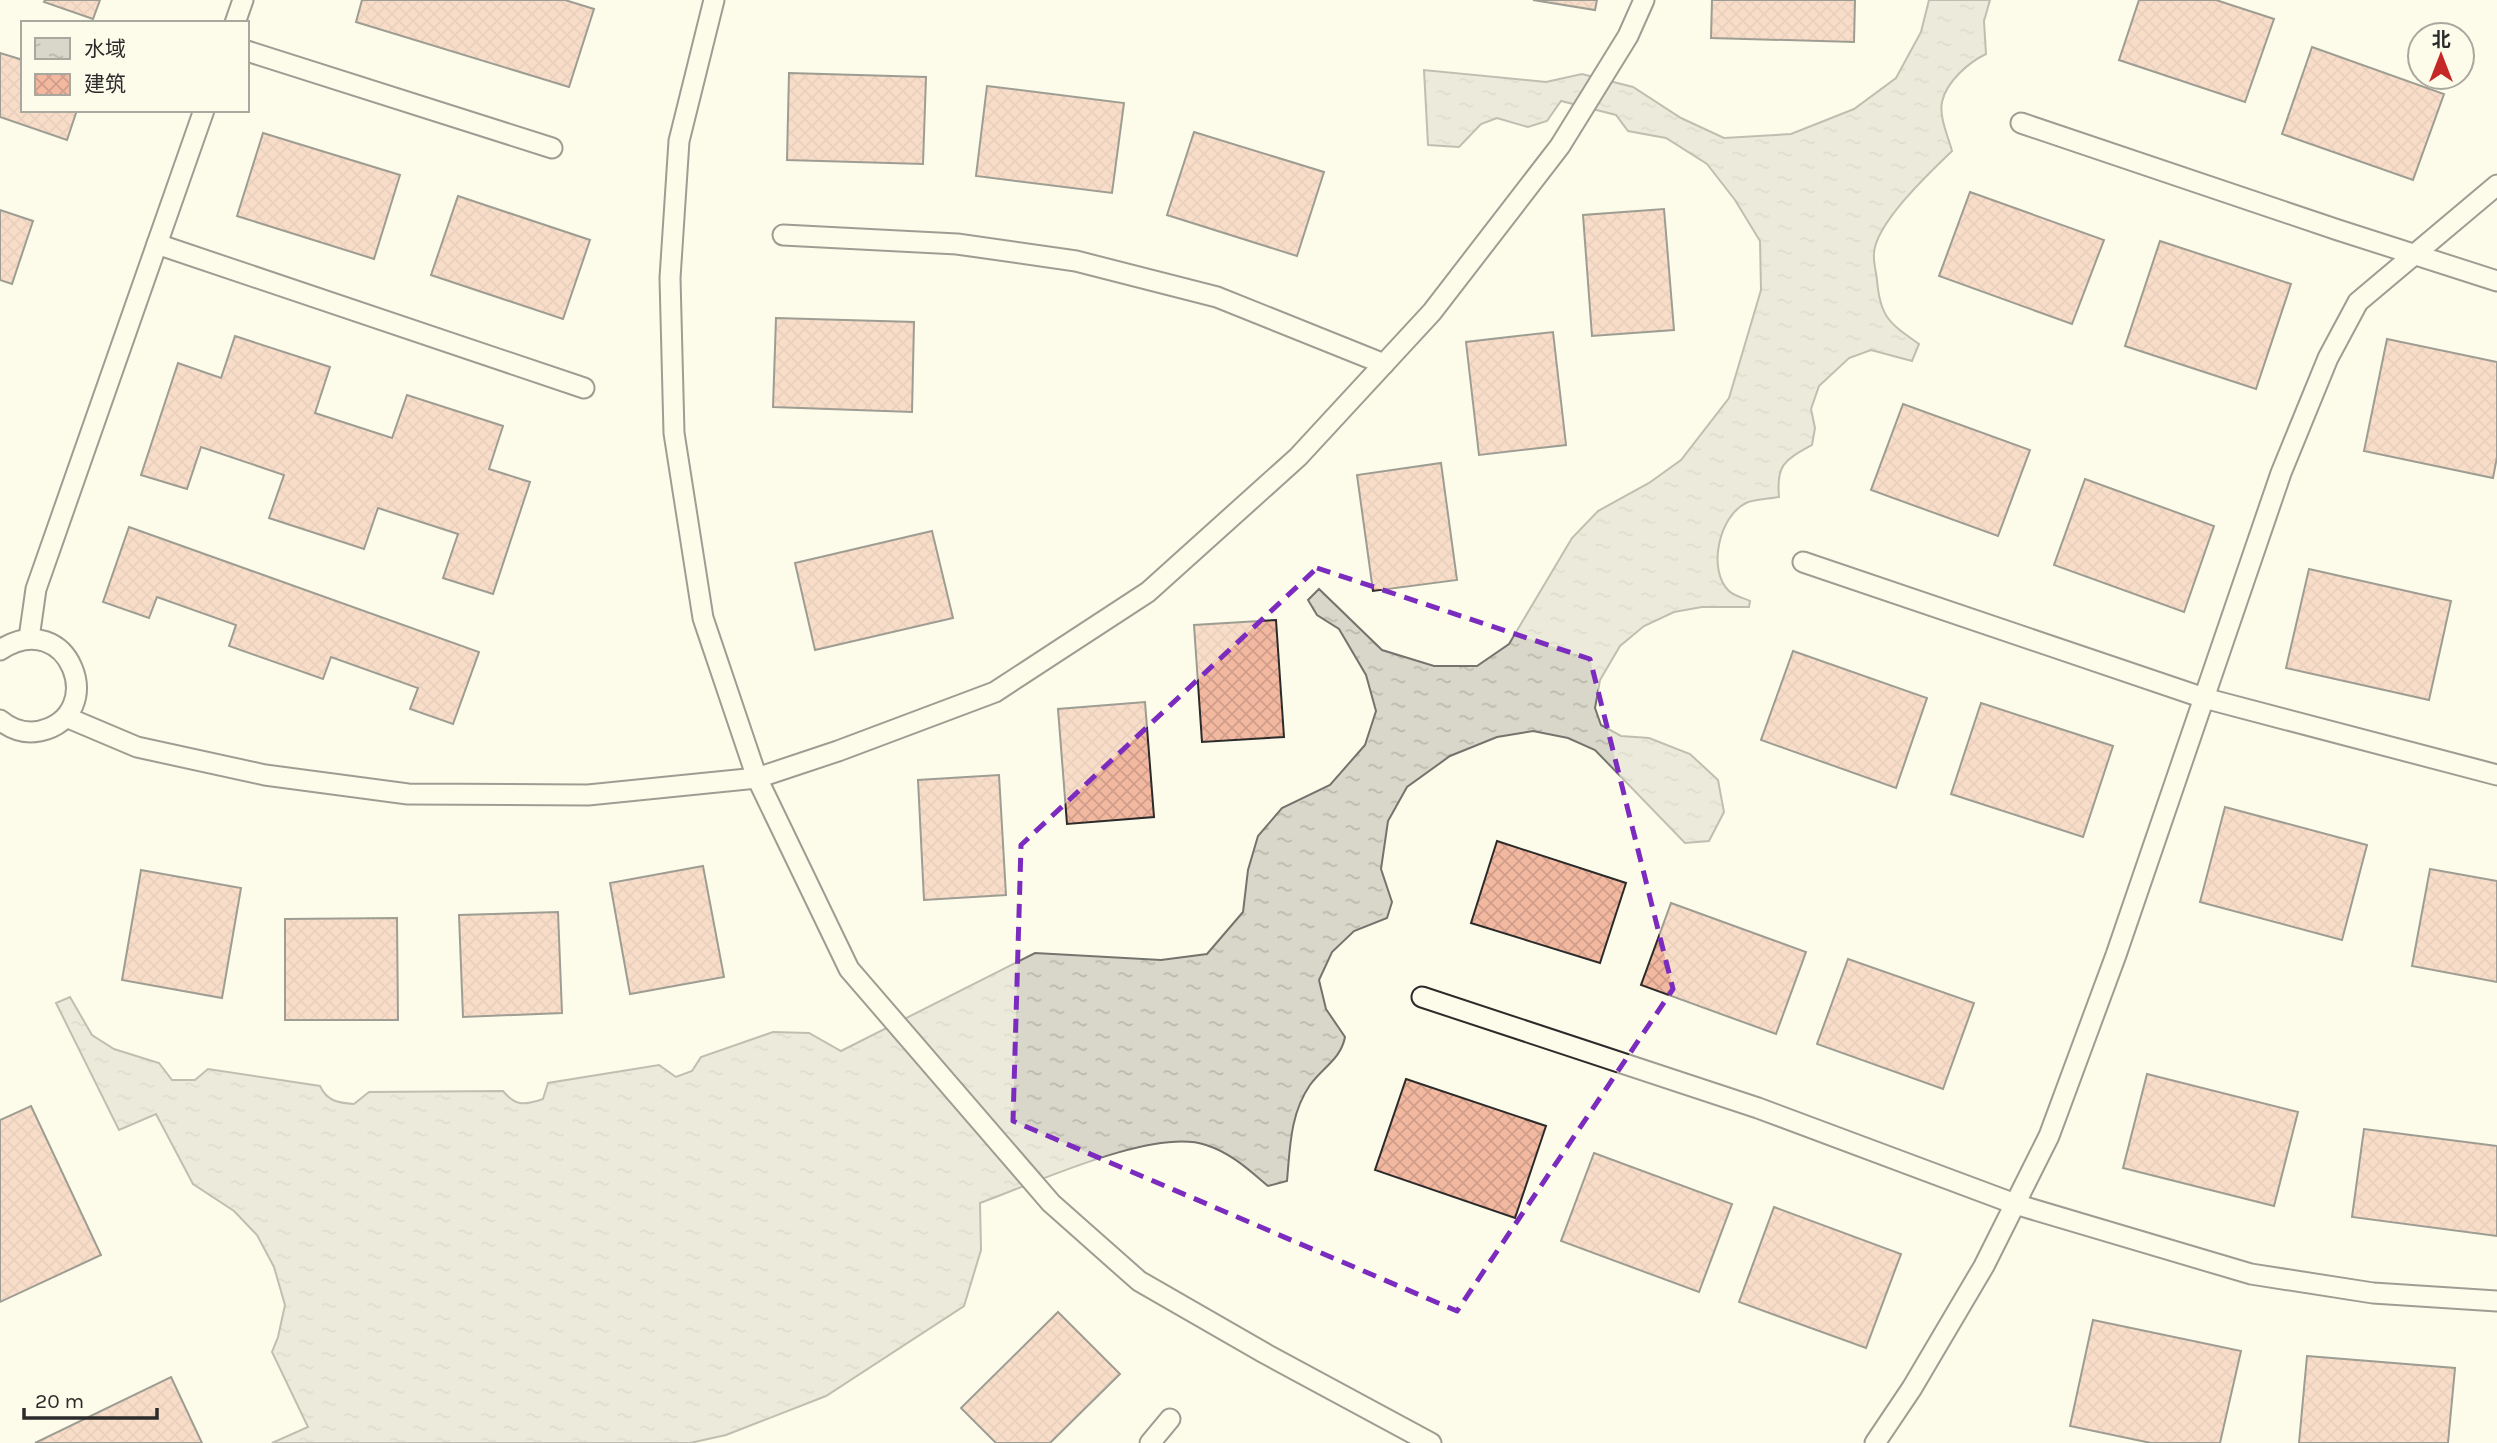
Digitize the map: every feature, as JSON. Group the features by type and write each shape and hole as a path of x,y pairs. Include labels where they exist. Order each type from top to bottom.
{"lane":[{"path":"236,21 243,0"},
{"path":"714,0 680,141 670,278 674,433 702,618 757,778 849,969 1051,1203 1139,1281 1266,1354 1431,1443"},
{"path":"66,717 137,747 265,775 408,794 588,795 757,778 838,751 995,692 1148,592 1298,457 1432,312 1560,146 1628,36 1644,0"},
{"path":"248,51 552,148"},
{"path":"29,638 36,589 203,112"},
{"path":"2021,123 2497,281"},
{"path":"1875,1443 1912,1388 1984,1266 2049,1136 2116,954 2280,473 2328,358 2358,302 2497,185"},
{"path":"783,235 957,244 1076,261 1217,297 1384,364"},
{"path":"157,244 584,388"},
{"path":"1803,562 2204,698 2497,775"},
{"path":"0,650 12,642 29,638 47,641 62,651 73,666 78,683 75,701 66,717 50,729 29,733 10,728 0,720"},
{"path":"1422,997 1758,1108 2015,1204 2251,1275 2373,1293 2497,1301"},
{"path":"1150,1443 1170,1419"}],"highlighted area":[{"path":"1317,568 1590,659 1673,989 1457,1311 1013,1121 1021,845"}],"water":[{"path":"1929,0 1990,0 1984,21 1986,54 1959,73 1948,87 1942,102 1943,120 1952,151 1894,213 1877,241 1874,253 1878,293 1884,311 1893,324 1919,344 1912,361 1871,350 1849,358 1819,386 1811,409 1815,428 1812,445 1784,464 1779,477 1779,497 1746,503 1729,519 1719,544 1719,570 1722,582 1729,591 1750,601 1749,607 1702,607 1674,612 1644,626 1620,646 1600,680 1595,708 1601,725 1621,736 1649,738 1690,754 1718,780 1724,812 1709,841 1685,843 1595,750 1568,738 1533,731 1497,737 1450,756 1407,787 1388,821 1381,869 1392,902 1387,918 1354,931 1332,952 1319,980 1326,1009 1345,1037 1340,1051 1310,1085 1298,1108 1290,1144 1287,1181 1268,1186 1239,1162 1206,1145 1184,1142 1156,1144 1093,1160 980,1203 981,1250 964,1306 826,1396 726,1435 690,1443 272,1443 308,1427 272,1352 285,1305 274,1267 257,1235 234,1211 193,1184 156,1114 119,1130 56,1003 70,997 92,1035 114,1049 159,1063 172,1080 195,1080 208,1069 320,1086 330,1098 348,1104 354,1104 369,1092 503,1091 512,1100 526,1103 543,1099 548,1083 659,1065 676,1077 692,1071 701,1057 773,1032 809,1033 841,1051 1035,953 1161,960 1207,954 1243,912 1248,870 1258,836 1282,808 1330,785 1365,745 1376,711 1366,675 1339,629 1317,615 1308,600 1319,589 1382,650 1434,666 1477,666 1509,644 1572,538 1598,511 1649,483 1681,460 1729,398 1761,290 1760,241 1735,200 1707,164 1666,138 1628,131 1616,115 1561,101 1547,121 1528,127 1497,118 1481,124 1459,147 1428,145 1424,70 1546,82 1582,74 1633,87 1681,118 1724,138 1791,134 1854,109 1896,78 1921,32"}],"building":[{"path":"100,0 93,19 44,2"},
{"path":"362,0 565,0 594,9 569,87 356,22"},
{"path":"1533,0 1597,0 1595,10"},
{"path":"1712,0 1855,0 1854,42 1711,38"},
{"path":"2139,0 2216,0 2274,19 2245,102 2119,60"},
{"path":"2312,47 2406,80 2406,91 2436,91 2444,94 2413,180 2282,134"},
{"path":"0,53 21,59 21,112 76,112 67,140 0,117"},
{"path":"789,73 926,77 923,164 787,160"},
{"path":"987,86 1124,103 1112,193 976,176"},
{"path":"1194,132 1324,172 1297,256 1167,215"},
{"path":"263,133 400,175 374,259 237,216"},
{"path":"1970,192 2104,240 2072,324 1939,276"},
{"path":"458,196 590,240 563,319 431,275"},
{"path":"1664,209 1674,330 1592,336 1583,215"},
{"path":"0,210 33,221 12,284 0,280"},
{"path":"2160,241 2291,284 2256,389 2125,346"},
{"path":"776,318 914,322 912,412 773,407"},
{"path":"1553,332 1566,445 1479,455 1466,342"},
{"path":"235,336 330,367 315,413 392,438 407,395 503,426 489,469 530,482 493,594 443,578 458,534 378,508 364,549 269,518 284,475 201,447 187,489 141,475 178,363 221,378"},
{"path":"2387,339 2497,362 2497,457 2493,478 2364,451"},
{"path":"1903,404 2030,450 1998,536 1871,490"},
{"path":"1441,463 1457,580 1373,591 1357,475"},
{"path":"2085,479 2214,526 2184,612 2054,565"},
{"path":"129,527 479,652 453,724 410,709 418,688 331,657 323,679 229,646 236,625 157,597 149,618 103,602"},
{"path":"932,531 953,618 815,650 795,563"},
{"path":"2309,569 2451,601 2429,700 2286,668"},
{"path":"1276,620 1284,737 1202,742 1194,625"},
{"path":"1793,651 1927,698 1896,788 1761,740"},
{"path":"1145,702 1154,817 1067,824 1058,709"},
{"path":"1981,703 2113,746 2083,837 1951,794"},
{"path":"999,775 1006,895 924,900 918,780"},
{"path":"2225,807 2367,845 2342,940 2200,902"},
{"path":"1497,841 1626,883 1600,963 1471,923"},
{"path":"703,866 724,977 630,994 610,883"},
{"path":"2430,869 2497,881 2497,982 2412,966"},
{"path":"141,870 241,888 222,998 122,980"},
{"path":"1671,903 1806,952 1776,1034 1641,985"},
{"path":"558,912 562,1013 463,1017 459,915"},
{"path":"397,918 398,1020 285,1020 285,919"},
{"path":"1848,959 1974,1003 1943,1089 1817,1044"},
{"path":"2147,1074 2298,1112 2274,1206 2123,1168"},
{"path":"1406,1079 1546,1126 1515,1218 1375,1170"},
{"path":"31,1106 101,1255 0,1302 0,1120"},
{"path":"2364,1129 2497,1146 2497,1236 2352,1217"},
{"path":"1594,1153 1732,1204 1699,1292 1561,1241"},
{"path":"1774,1207 1901,1254 1866,1348 1739,1302"},
{"path":"1058,1312 1120,1374 1050,1443 996,1443 961,1408"},
{"path":"2093,1320 2241,1351 2220,1443 2151,1443 2070,1426"},
{"path":"2307,1356 2455,1368 2448,1443 2299,1443"},
{"path":"171,1377 202,1443 35,1443"}]}
